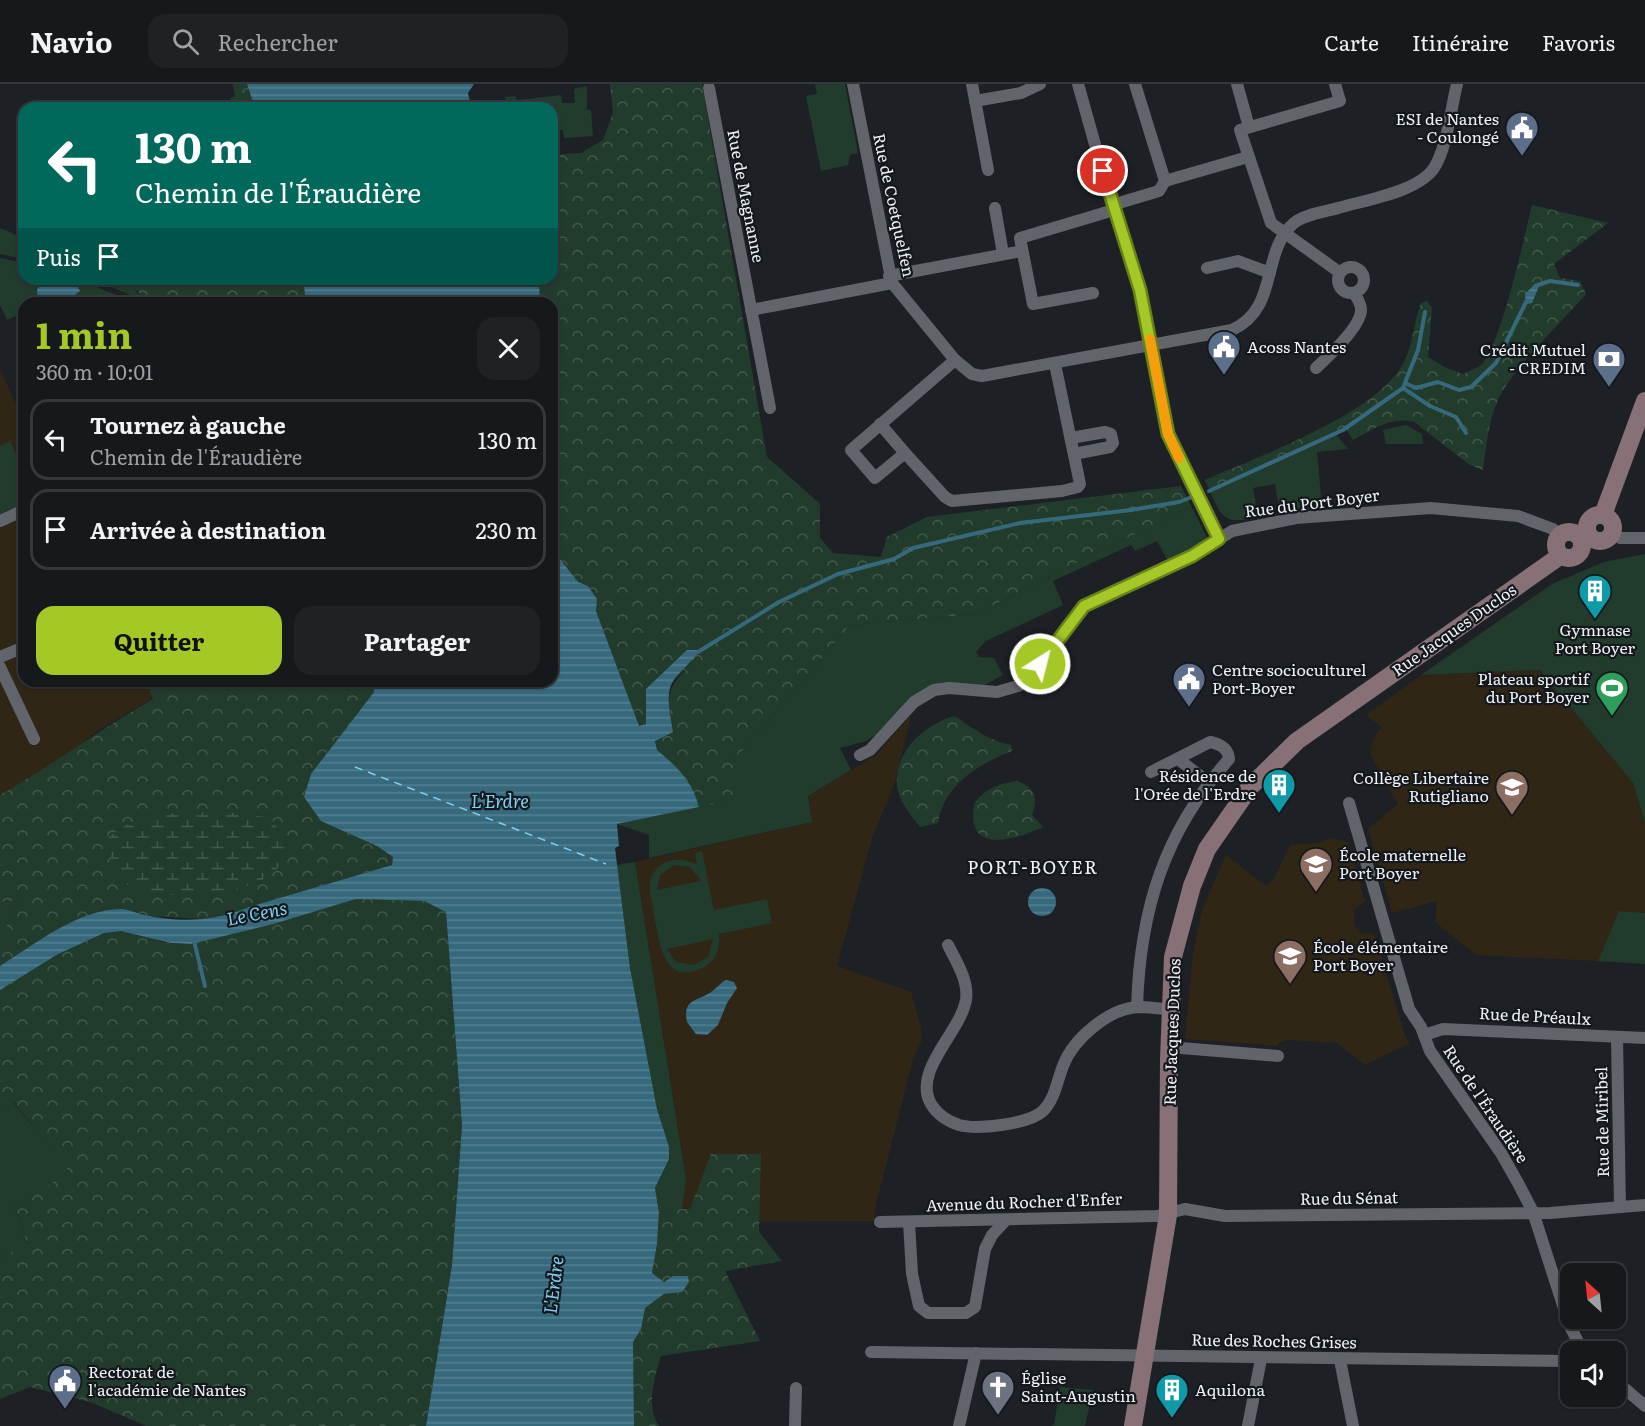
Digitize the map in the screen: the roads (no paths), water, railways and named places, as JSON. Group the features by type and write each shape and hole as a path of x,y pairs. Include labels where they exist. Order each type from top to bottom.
{"street":[{"name":"Rue de Coetquelfen","path":"853,84 890,279 955,360 972,374 982,376 1056,364 1232,330 1242,325 1258,310 1285,233"},
{"path":"972,84 988,170"},
{"path":"975,101 1021,93 1040,84"},
{"path":"1078,84 1113,208 1140,290 1168,434 1219,539"},
{"path":"1135,84 1165,182"},
{"path":"1237,84 1248,157 1271,223 1340,272"},
{"path":"1245,128 1340,101 1335,84"},
{"path":"1285,233 1302,219 1407,188 1425,177 1434,168 1441,152 1457,84"},
{"name":"Rue de Magnanne","path":"709,88 770,408"},
{"path":"1093,293 1033,304 1020,238 1159,191 1165,182 1248,157"},
{"path":"995,208 1003,254"},
{"path":"751,310 1022,251"},
{"path":"1207,268 1238,261 1270,273"},
{"path":"1316,368 1336,349 1362,308 1354,293 1341,289 1337,278 1345,267 1359,269 1364,282 1361,289 1354,293"},
{"path":"905,453 875,478 851,450 955,360"},
{"path":"880,424 945,497 956,501 1072,490 1080,484 1056,364"},
{"path":"1584,537 1613,524 1603,515 1645,401"},
{"path":"1071,438 1105,432 1111,434 1113,443 1110,447 1074,454"},
{"name":"Rue du Port Boyer","path":"860,755 870,750 914,702 934,690 949,688 997,692 1018,686 1033,674 1084,606 1192,556 1219,539 1247,527 1286,520 1431,507 1518,516 1584,537 1645,538"},
{"path":"0,521 18,513"},
{"name":"Rue Jacques Duclos","path":"1134,1426 1168,1215 1169,1047 1173,957 1192,886 1218,831 1250,787 1297,741 1560,556 1555,548 1584,537"},
{"path":"0,657 18,650"},
{"path":"0,668 34,739"},
{"path":"1137,1007 1144,923 1156,881 1185,816 1229,759 1220,744 1210,742 1151,772"},
{"path":"1178,759 1209,782"},
{"name":"Rue de l'Éraudière","path":"1349,803 1406,997 1430,1051 1501,1153 1533,1212 1569,1324 1578,1341"},
{"path":"948,945 964,979 966,999 946,1044 928,1071 926,1088 935,1110 946,1120 960,1125 1022,1122 1042,1112 1054,1091 1068,1053 1100,1022 1137,1007 1170,1009"},
{"name":"Rue de Préaulx","path":"1424,1035 1443,1029 1645,1038"},
{"name":"Rue de Miribel","path":"1617,1037 1620,1207"},
{"path":"1169,1047 1278,1056"},
{"name":"Rue du Sénat","path":"1168,1215 1185,1209 1225,1216 1533,1212 1645,1205"},
{"name":"Avenue du Rocher d'Enfer","path":"880,1222 1168,1215"},
{"path":"909,1221 912,1274 919,1306 928,1312 966,1313 975,1307 978,1299 985,1249 992,1235 1006,1220"},
{"name":"Rue des Roches Grises","path":"871,1352 1261,1359 1560,1361"},
{"path":"959,1426 976,1353"},
{"path":"1251,1425 1261,1359"},
{"path":"1340,1360 1353,1426"},
{"path":"795,1388 795,1426"},
{"path":"1626,1390 1645,1406"}],"water":[{"path":"247,84 474,84 468,93 470,102 253,102"},
{"path":"1535,284 1539,286 1532,303 1526,304 1525,294"},
{"path":"41,285 77,285 80,291 72,297 38,297 37,289"},
{"path":"304,285 539,285 540,297 305,297"},
{"name":"L'Erdre","path":"558,557 578,582 588,586 597,599 596,611 639,726 646,724 646,689 687,650 700,650 674,679 670,688 669,707 673,732 655,741 657,750 677,768 688,782 699,807 617,824 619,846 615,848 630,968 657,1109 669,1147 669,1159 655,1188 659,1213 652,1273 664,1282 673,1276 688,1276 689,1282 682,1292 664,1294 645,1308 641,1329 633,1342 634,1426 426,1426 452,1265 462,1125 446,912 424,901 356,899 273,924 191,944 171,943 121,931 104,933 58,954 0,990 0,966 58,929 91,914 123,909 158,918 185,920 211,918 392,865 393,857 377,846 321,821 304,797 311,774 374,692 374,687 558,687"},
{"path":"1042,888 1052,892 1056,902 1052,912 1042,916 1032,912 1028,902 1032,892"},
{"path":"726,980 734,982 737,988 727,1003 718,1025 707,1035 696,1034 687,1022 686,1014 689,1005"}],"waterway":[{"path":"1535,286 1550,281 1578,285"},
{"path":"1407,384 1416,388 1438,382 1459,390 1471,387 1496,363 1527,300"},
{"path":"1209,491 1343,430 1403,388 1418,350 1425,312"},
{"path":"1403,388 1430,406 1456,417 1466,433"},
{"path":"698,652 779,602 838,574 894,559 913,548 1020,523 1131,510 1179,502 1197,495"},
{"path":"194,941 205,986"}],"place":[{"name":"ESI de Nantes - Coulongé","path":"1522,157"},
{"name":"Acoss Nantes","path":"1224,376"},
{"name":"Crédit Mutuel - CREDIM","path":"1609,388"},
{"name":"Gymnase Port Boyer","path":"1595,620"},
{"name":"Centre socioculturel Port-Boyer","path":"1189,708"},
{"name":"Plateau sportif du Port Boyer","path":"1612,717"},
{"name":"Résidence de l'Orée de l'Erdre","path":"1279,814"},
{"name":"Collège Libertaire Rutigliano","path":"1512,816"},
{"name":"École maternelle Port Boyer","path":"1316,893"},
{"name":"École élémentaire Port Boyer","path":"1290,985"},
{"name":"Rectorat de l'académie de Nantes","path":"65,1410"},
{"name":"Église Saint-Augustin","path":"998,1416"},
{"name":"Aquilona","path":"1172,1419"}],"district":[{"name":"PORT-BOYER","path":"1033,868"}],"water label":[{"name":"Le Cens","path":"257,914"}]}
